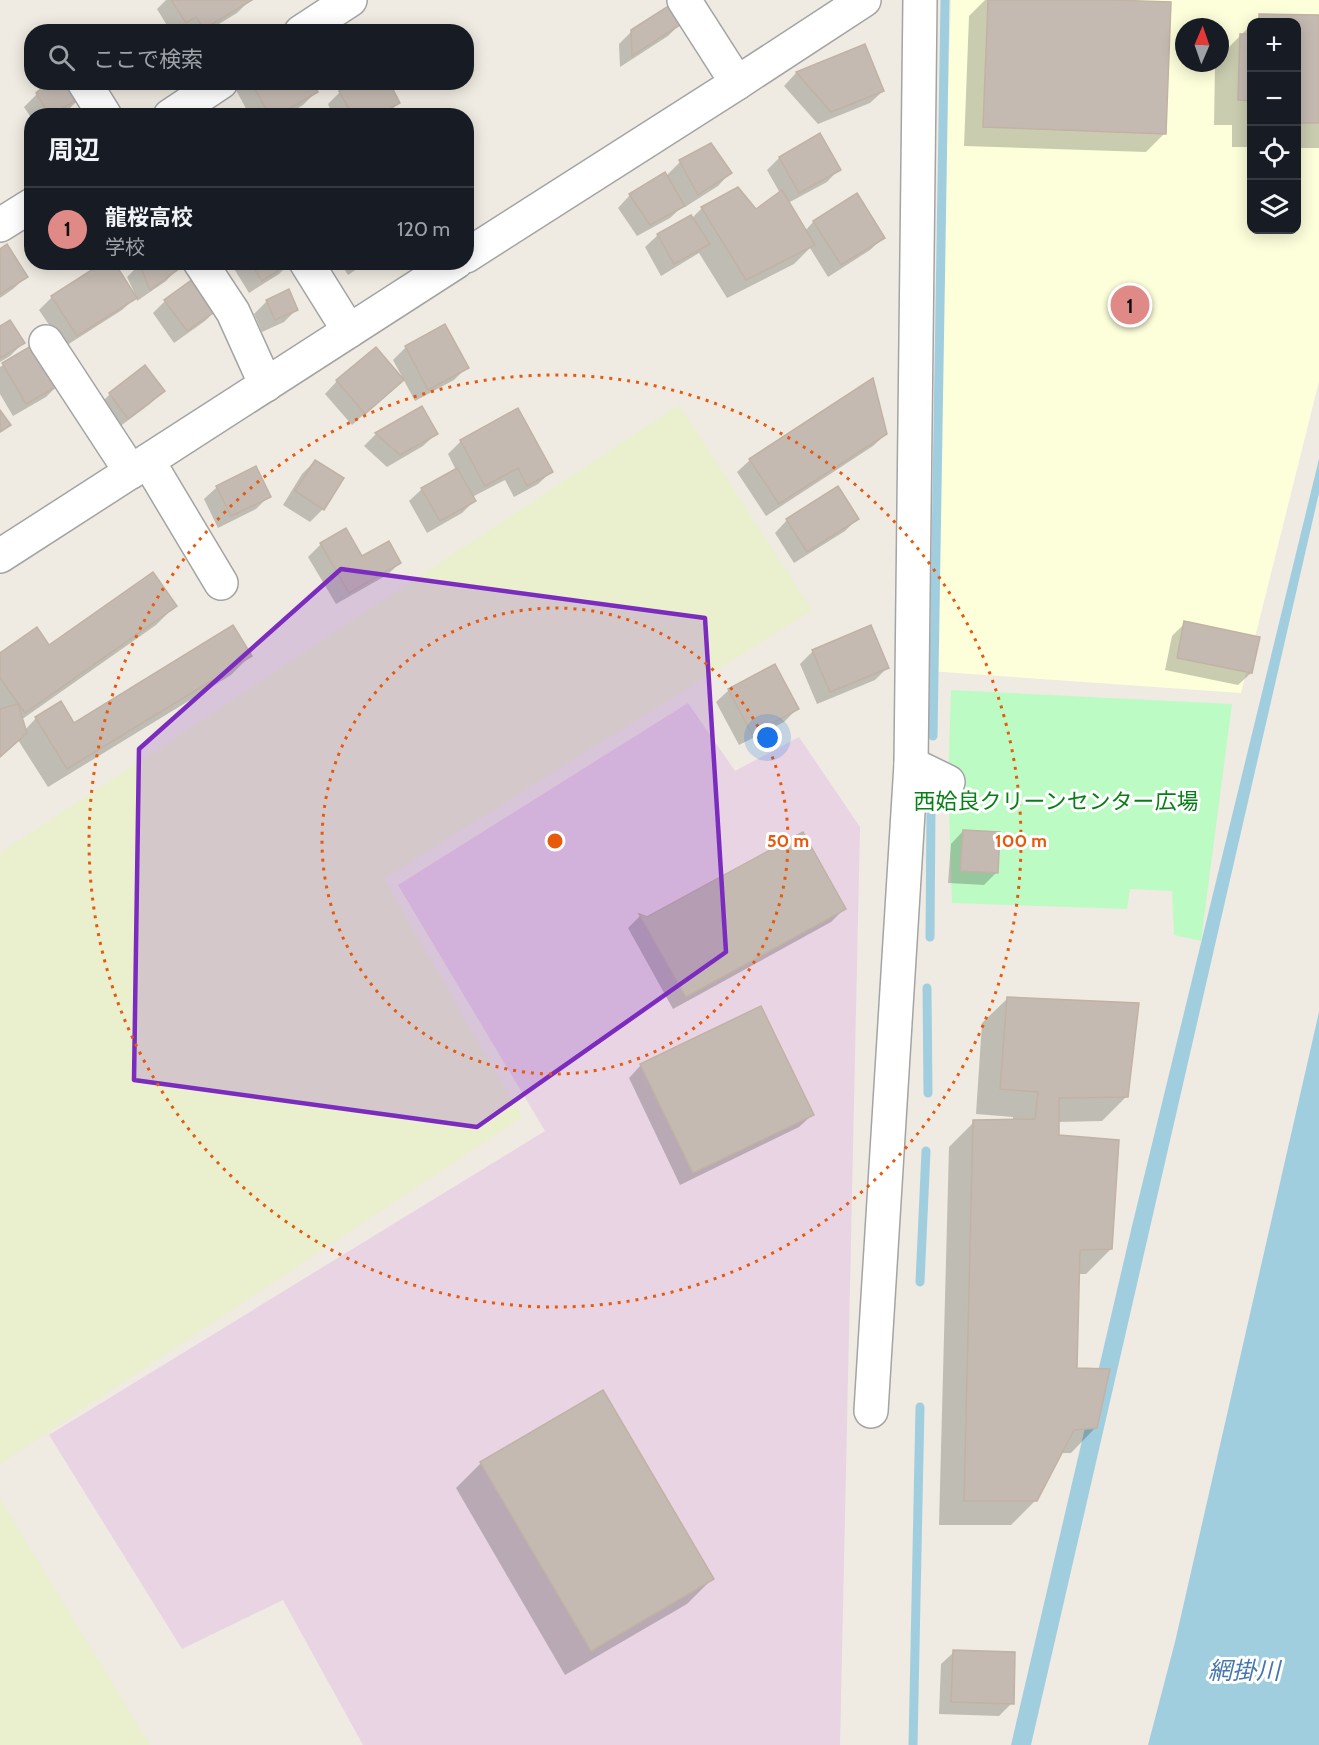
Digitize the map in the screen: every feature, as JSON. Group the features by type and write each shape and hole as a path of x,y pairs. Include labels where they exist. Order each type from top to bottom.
{"street":[{"path":"313,24 350,0"},
{"path":"684,0 737,83"},
{"path":"474,251 864,0"},
{"path":"871,1411 911,764 920,0"},
{"path":"89,90 100,108"},
{"path":"182,108 209,90"},
{"path":"0,225 24,209"},
{"path":"205,270 232,312 266,385"},
{"path":"311,270 349,331"},
{"path":"0,556 444,270"},
{"path":"46,342 139,466 221,583"},
{"path":"911,764 948,782"}],"highlighted area":[{"path":"341,569 705,618 726,952 477,1127 134,1080 139,749"}],"shaded area":[{"path":"951,0 1319,0 1319,381 1241,693 929,671"},
{"path":"679,405 812,610 384,879 522,1117 0,1464 0,853"},
{"path":"688,703 735,771 799,737 860,827 840,1745 363,1745 283,1600 182,1649 49,1435 545,1131 398,885"},
{"path":"0,1499 150,1745 0,1745"}],"green space":[{"name":"西姶良クリーンセンター広場","path":"951,690 1232,704 1201,941 1174,935 1172,891 1130,889 1127,909 952,903 948,782"}],"water":[{"path":"1319,459 1319,493 1031,1745 1011,1745 1132,1226"},
{"name":"網掛川","path":"1319,1012 1319,1745 1148,1745 1175,1642"}],"building":[{"path":"171,0 252,0 212,24 201,24 196,17 186,23"},
{"path":"988,0 1171,2 1166,134 983,127"},
{"path":"670,5 683,23 632,56 631,30"},
{"path":"1259,14 1319,15 1319,123 1301,123 1301,18 1259,18"},
{"path":"1240,34 1247,34 1247,101 1238,100"},
{"path":"865,44 884,91 831,112 796,72"},
{"path":"40,90 83,90 85,95 63,108 45,108 36,93"},
{"path":"255,90 317,90 318,92 291,108 266,108"},
{"path":"393,90 400,103 391,108 349,108 339,91"},
{"path":"198,103 202,108 191,108"},
{"path":"820,133 841,170 799,193 779,157"},
{"path":"711,143 732,173 698,195 679,160"},
{"path":"665,172 685,206 650,225 629,194"},
{"path":"738,187 756,209 782,190 815,245 746,280 701,207"},
{"path":"857,193 885,238 841,265 813,221"},
{"path":"691,215 710,244 674,264 657,234"},
{"path":"7,244 28,277 0,294 0,249"},
{"path":"92,270 119,270 137,298 77,336 51,296"},
{"path":"142,270 177,270 150,290"},
{"path":"255,270 279,270 262,281"},
{"path":"197,276 220,308 187,331 164,300"},
{"path":"289,289 298,310 275,320 266,300"},
{"path":"10,320 25,343 0,358 0,326"},
{"path":"445,324 469,368 428,390 405,346"},
{"path":"36,343 61,384 26,404 2,363"},
{"path":"376,347 404,380 365,414 336,380"},
{"path":"145,365 165,391 128,419 109,393"},
{"path":"873,378 887,434 779,504 749,459"},
{"path":"422,406 438,434 400,455 375,433"},
{"path":"518,408 553,472 527,486 518,468 485,486 460,440"},
{"path":"0,410 11,425 0,432"},
{"path":"315,460 344,478 324,510 295,491"},
{"path":"256,466 271,497 231,516 216,486"},
{"path":"457,468 476,501 440,521 421,488"},
{"path":"838,486 859,519 807,552 786,519"},
{"path":"346,528 362,556 389,541 401,563 349,593 320,543"},
{"path":"153,572 177,606 25,713 0,678 0,653 37,627 49,645"},
{"path":"1184,621 1260,637 1252,673 1177,658"},
{"path":"233,625 252,656 67,769 35,717 61,701 74,723"},
{"path":"871,625 889,668 830,692 812,650"},
{"path":"775,664 799,709 752,734 728,689"},
{"path":"18,704 27,733 0,757 0,709"},
{"path":"963,830 1000,832 998,873 960,871"},
{"path":"803,832 846,909 686,997 639,914 647,917"},
{"path":"1007,997 1139,1003 1128,1097 1059,1098 1059,1135 1119,1140 1112,1249 1080,1250 1077,1368 1110,1369 1097,1428 1074,1430 1037,1501 964,1501 973,1120 1035,1119 1038,1092 1000,1089"},
{"path":"761,1006 814,1115 693,1173 640,1064"},
{"path":"603,1390 714,1579 591,1651 480,1462"},
{"path":"953,1650 1015,1652 1014,1704 951,1702"}],"waterway":[{"path":"933,736 945,0"},
{"path":"930,937 931,808"},
{"path":"927,988 928,1093"},
{"path":"920,1282 926,1151"},
{"path":"913,1745 920,1407"}],"place":[{"name":"龍桜高校","path":"1130,305"}]}
